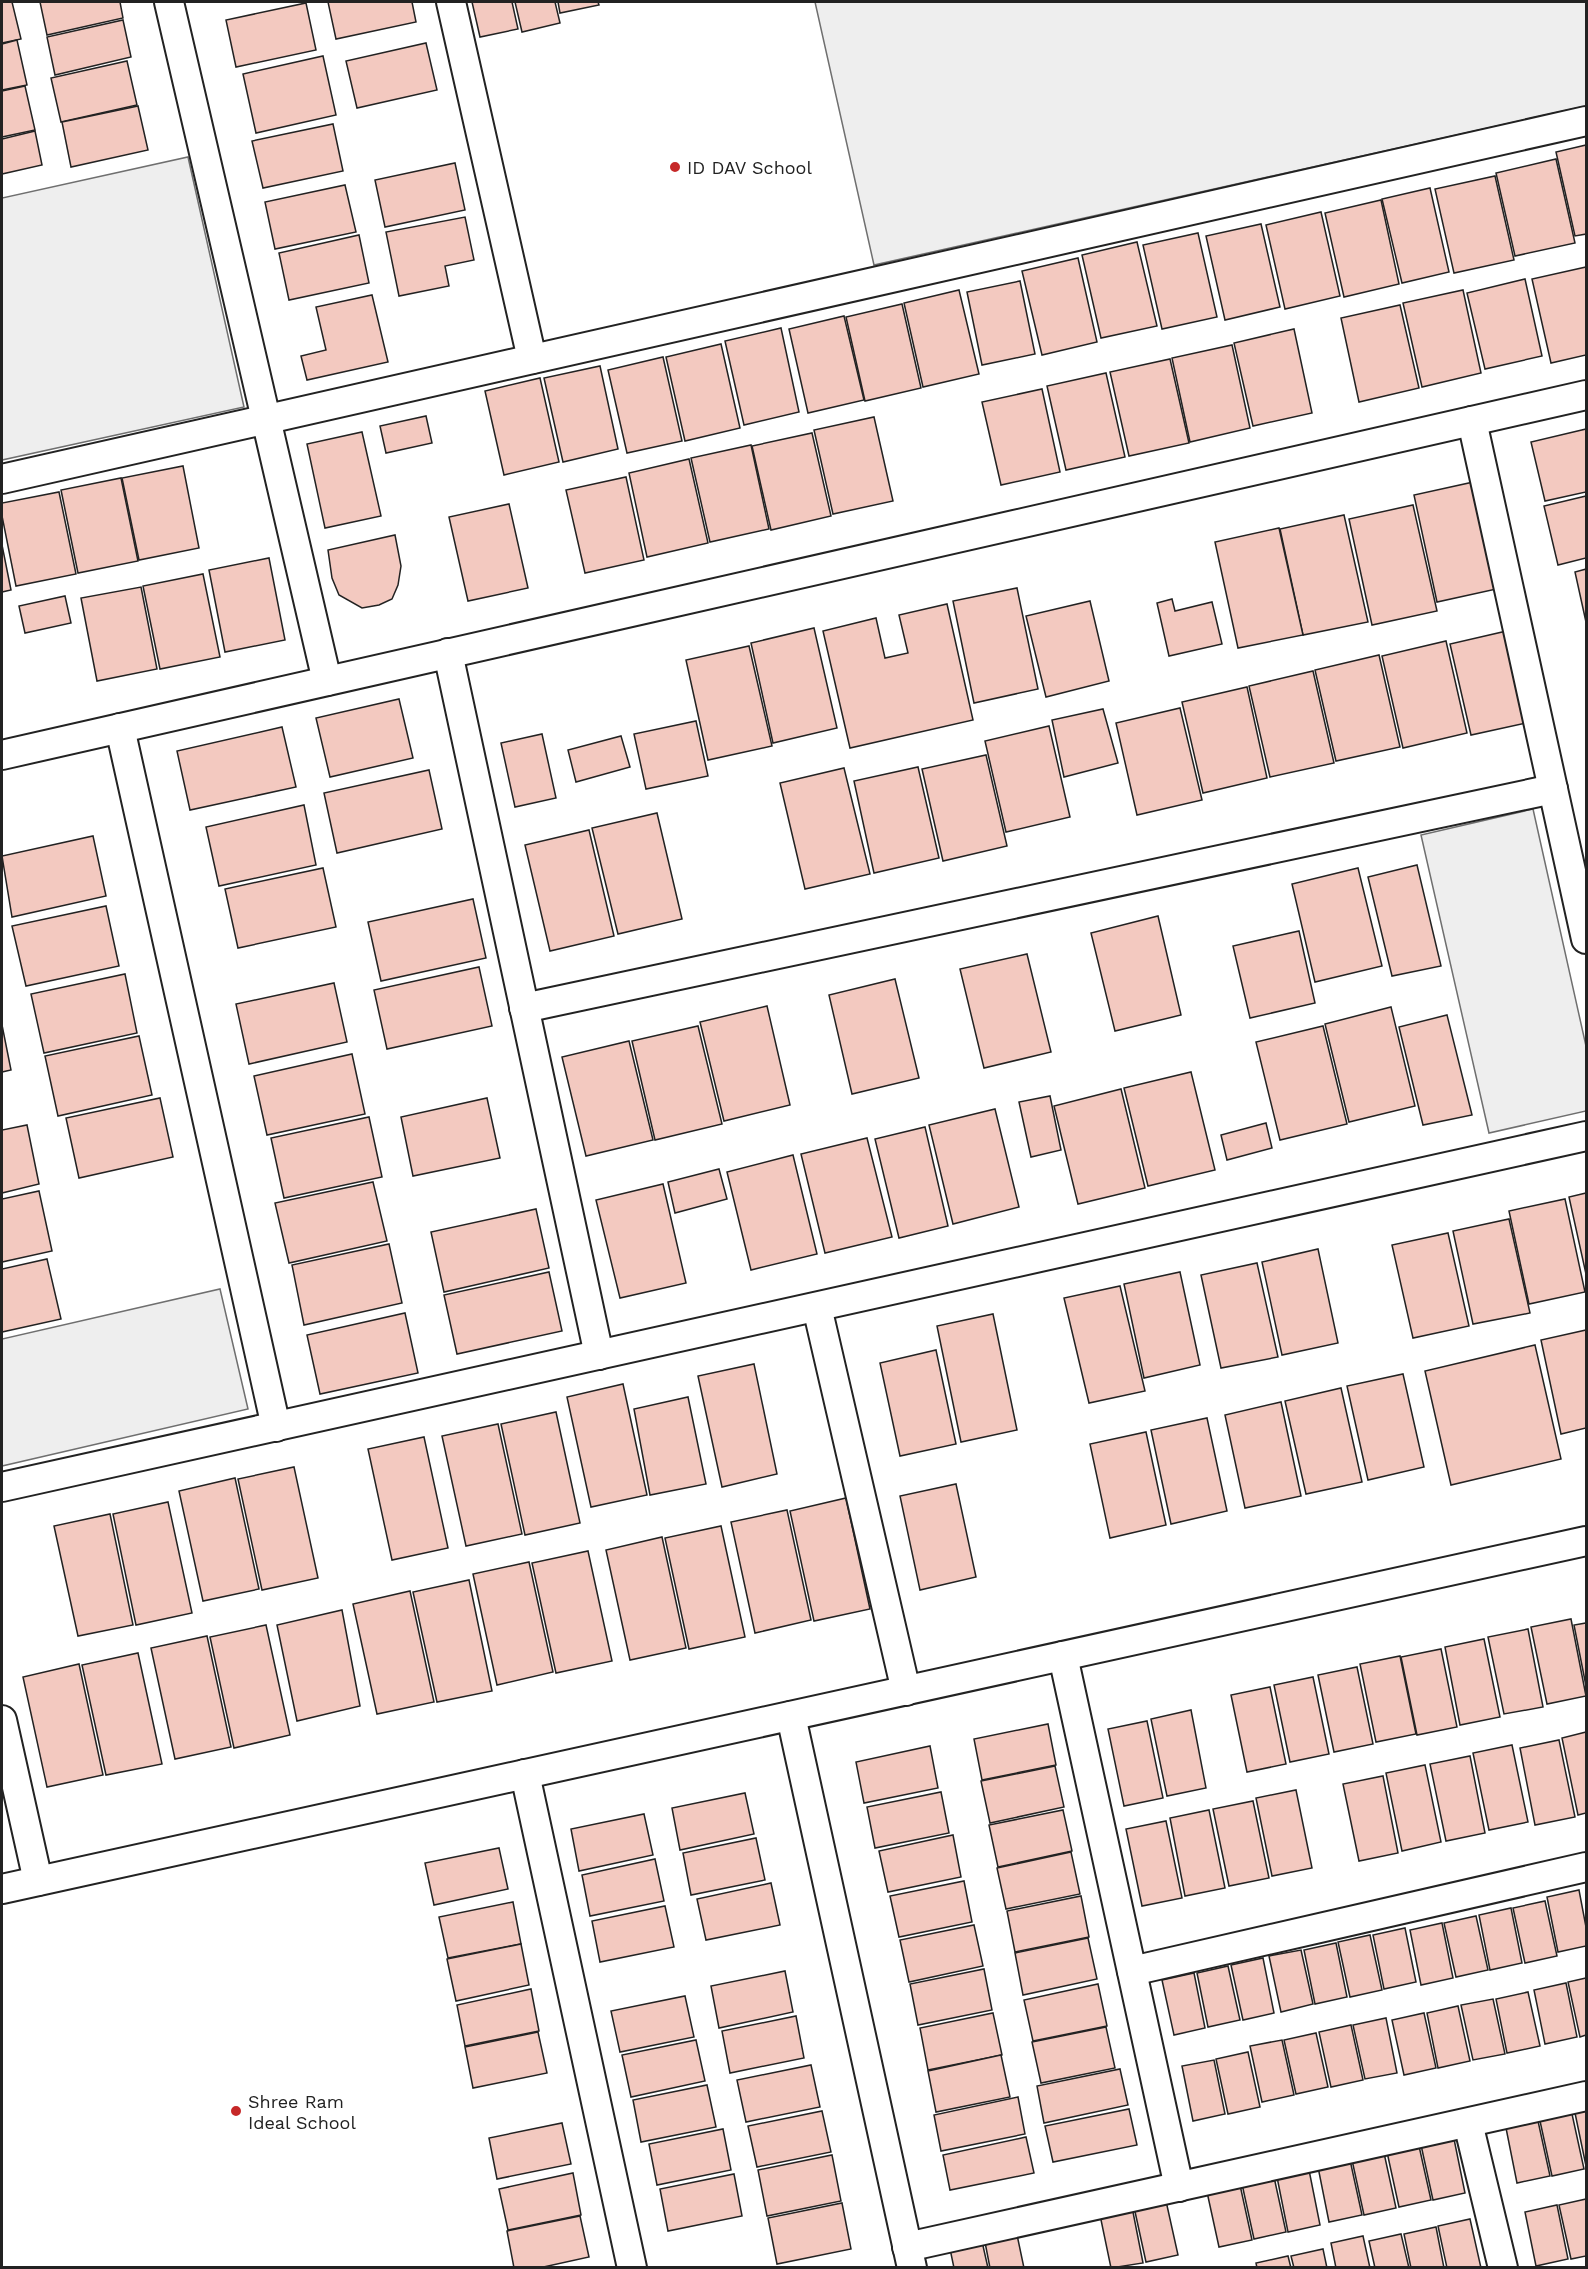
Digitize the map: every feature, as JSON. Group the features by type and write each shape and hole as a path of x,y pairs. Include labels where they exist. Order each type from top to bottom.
{"street":[{"path":"169,2 327,681"},
{"path":"451,2 531,359"},
{"path":"2,479 1587,121"},
{"path":"2,755 1587,395"},
{"path":"1472,421 1587,939"},
{"path":"448,653 599,1355"},
{"path":"120,728 276,1427"},
{"path":"524,1008 1553,789"},
{"path":"2,1488 1587,1137"},
{"path":"817,1307 906,1691"},
{"path":"2,1889 1587,1541"},
{"path":"1063,1656 1179,2187"},
{"path":"790,1716 910,2257 1179,2187 1587,2096"},
{"path":"2,1720 38,1881"},
{"path":"525,1774 632,2268"},
{"path":"1132,1971 1587,1867"},
{"path":"1468,2123 1503,2268"}],"shaded area":[{"path":"815,2 1586,2 1586,106 874,265"},
{"path":"188,157 244,407 2,460 2,198"},
{"path":"1533,809 1586,1046 1586,1111 1489,1133 1421,835"},
{"path":"220,1289 248,1409 2,1466 2,1339"}],"building":[{"path":"2,2 12,2 21,39 2,43"},
{"path":"40,2 120,2 123,18 47,35"},
{"path":"328,2 412,2 416,22 336,39"},
{"path":"472,2 512,2 518,29 480,37"},
{"path":"515,2 555,2 560,23 522,32"},
{"path":"558,2 598,2 599,5 560,13"},
{"path":"306,3 316,50 236,67 226,20"},
{"path":"123,20 131,57 55,75 47,37"},
{"path":"17,40 27,85 2,90 2,44"},
{"path":"426,43 437,90 357,108 346,61"},
{"path":"323,56 336,115 256,133 243,74"},
{"path":"127,61 137,105 61,122 51,78"},
{"path":"25,86 35,130 2,137 2,91"},
{"path":"138,106 148,150 71,167 62,122"},
{"path":"333,124 343,171 263,188 252,141"},
{"path":"35,131 42,165 2,174 2,139"},
{"path":"1586,145 1586,234 1575,236 1556,152"},
{"path":"1556,159 1575,243 1515,256 1496,173"},
{"path":"455,163 465,210 385,227 375,180"},
{"path":"1495,176 1514,260 1454,273 1435,189"},
{"path":"345,185 356,232 275,249 265,202"},
{"path":"1430,188 1449,272 1402,283 1382,199"},
{"path":"1381,200 1399,284 1344,297 1325,213"},
{"path":"1321,212 1340,296 1285,309 1266,225"},
{"path":"465,217 474,260 445,266 449,286 399,296 386,232"},
{"path":"1261,224 1280,307 1225,320 1206,236"},
{"path":"1198,233 1217,317 1162,329 1143,245"},
{"path":"359,235 369,283 289,300 279,253"},
{"path":"1137,242 1157,326 1101,338 1082,255"},
{"path":"1078,258 1097,342 1042,355 1022,271"},
{"path":"1586,267 1586,355 1551,363 1532,279"},
{"path":"1525,279 1542,356 1485,369 1467,293"},
{"path":"1020,281 1035,354 982,365 967,292"},
{"path":"959,290 979,374 923,387 904,303"},
{"path":"1463,290 1481,373 1422,387 1403,303"},
{"path":"372,295 388,362 307,380 301,356 326,350 316,307"},
{"path":"902,304 921,388 865,401 846,317"},
{"path":"1400,305 1419,388 1359,402 1341,318"},
{"path":"844,316 864,400 808,413 789,329"},
{"path":"781,328 799,412 744,425 725,341"},
{"path":"1294,329 1312,413 1253,426 1234,343"},
{"path":"721,344 740,428 685,441 666,357"},
{"path":"1232,345 1250,428 1190,442 1172,358"},
{"path":"663,357 682,441 627,453 608,370"},
{"path":"1170,359 1189,443 1129,456 1110,372"},
{"path":"600,366 618,449 563,462 544,378"},
{"path":"1106,373 1125,457 1066,470 1047,386"},
{"path":"540,378 559,462 504,475 485,391"},
{"path":"1042,389 1060,472 1001,485 982,402"},
{"path":"426,416 432,443 386,453 380,426"},
{"path":"874,417 893,501 833,514 814,430"},
{"path":"1586,429 1586,492 1545,501 1531,442"},
{"path":"362,432 381,516 325,528 307,444"},
{"path":"812,433 831,516 771,530 752,446"},
{"path":"751,445 769,529 710,542 691,458"},
{"path":"689,459 708,543 647,557 629,473"},
{"path":"183,466 199,548 139,560 122,478"},
{"path":"626,477 644,560 585,573 566,490"},
{"path":"121,478 138,561 78,573 61,490"},
{"path":"1478,481 1501,588 1437,602 1414,495"},
{"path":"59,492 76,574 16,586 2,516 2,503"},
{"path":"1586,496 1586,558 1558,565 1544,506"},
{"path":"509,504 528,588 468,601 449,517"},
{"path":"1413,505 1437,611 1372,625 1349,519"},
{"path":"1344,515 1368,622 1303,635 1280,529"},
{"path":"1279,528 1303,635 1238,648 1215,542"},
{"path":"395,535 401,566 398,585 392,599 379,605 362,608 339,595 332,578 328,550"},
{"path":"2,545 11,590 2,592"},
{"path":"269,558 285,640 225,652 209,570"},
{"path":"1586,569 1586,622 1575,572"},
{"path":"203,574 220,657 160,669 143,586"},
{"path":"141,587 157,669 97,681 81,598"},
{"path":"1017,588 1038,689 974,703 953,601"},
{"path":"65,596 71,623 25,633 19,606"},
{"path":"1172,599 1175,611 1212,602 1222,644 1169,656 1157,603"},
{"path":"1090,601 1109,681 1046,697 1026,616"},
{"path":"947,604 973,720 850,748 823,631 876,618 885,658 908,653 899,615"},
{"path":"814,628 837,728 773,743 751,643"},
{"path":"1511,630 1531,722 1471,735 1450,644"},
{"path":"1446,641 1467,733 1403,748 1382,656"},
{"path":"749,646 772,746 708,760 686,660"},
{"path":"1379,655 1400,747 1336,761 1315,670"},
{"path":"1313,671 1334,763 1270,777 1249,686"},
{"path":"1247,687 1267,778 1203,793 1182,702"},
{"path":"399,699 413,758 330,777 316,718"},
{"path":"1180,708 1202,800 1137,815 1116,723"},
{"path":"1103,709 1118,763 1064,777 1052,720"},
{"path":"696,721 708,776 646,789 634,734"},
{"path":"1049,726 1070,817 1006,832 985,741"},
{"path":"282,727 296,787 190,810 177,751"},
{"path":"542,734 556,798 515,807 501,743"},
{"path":"621,736 630,767 576,782 568,750"},
{"path":"986,755 1007,846 943,861 922,769"},
{"path":"918,767 939,858 874,873 854,781"},
{"path":"844,768 870,874 805,889 780,783"},
{"path":"429,770 442,829 337,853 324,793"},
{"path":"304,805 316,865 219,886 206,827"},
{"path":"657,813 682,919 618,934 592,828"},
{"path":"589,830 614,936 550,951 525,845"},
{"path":"93,836 106,896 12,917 2,856"},
{"path":"1417,865 1441,966 1392,976 1368,877"},
{"path":"323,868 336,927 238,948 225,889"},
{"path":"1358,868 1382,966 1315,982 1292,884"},
{"path":"473,899 486,958 381,981 368,922"},
{"path":"106,906 119,966 26,986 12,926"},
{"path":"1158,916 1181,1015 1115,1031 1091,933"},
{"path":"1299,931 1315,1003 1250,1018 1233,946"},
{"path":"1027,954 1051,1052 984,1068 960,969"},
{"path":"479,967 492,1026 387,1049 374,990"},
{"path":"125,974 137,1033 44,1053 31,994"},
{"path":"895,979 919,1078 852,1094 829,995"},
{"path":"334,983 347,1042 249,1064 236,1004"},
{"path":"767,1006 790,1105 724,1121 700,1022"},
{"path":"1391,1007 1415,1106 1349,1122 1325,1024"},
{"path":"1447,1015 1472,1115 1423,1125 1399,1027"},
{"path":"2,1025 11,1070 2,1072"},
{"path":"698,1026 722,1124 655,1140 632,1041"},
{"path":"1323,1026 1347,1124 1280,1140 1256,1042"},
{"path":"139,1036 152,1095 58,1116 45,1056"},
{"path":"629,1041 653,1140 586,1156 562,1057"},
{"path":"352,1054 365,1114 267,1135 254,1076"},
{"path":"1191,1072 1215,1170 1148,1186 1124,1088"},
{"path":"1121,1089 1145,1188 1078,1204 1054,1106"},
{"path":"1050,1096 1061,1150 1031,1157 1019,1102"},
{"path":"160,1098 173,1157 79,1178 66,1118"},
{"path":"487,1098 500,1158 413,1176 401,1117"},
{"path":"995,1109 1019,1207 953,1224 929,1125"},
{"path":"369,1117 382,1177 284,1198 271,1138"},
{"path":"1266,1123 1272,1148 1227,1160 1221,1135"},
{"path":"27,1125 39,1184 2,1193 2,1130"},
{"path":"925,1127 948,1226 899,1238 875,1139"},
{"path":"867,1138 892,1237 825,1253 801,1154"},
{"path":"793,1155 817,1254 751,1270 727,1172"},
{"path":"719,1169 727,1199 675,1213 668,1182"},
{"path":"373,1182 387,1241 289,1263 275,1203"},
{"path":"663,1184 686,1283 620,1298 596,1200"},
{"path":"39,1191 52,1251 2,1262 2,1199"},
{"path":"1586,1193 1586,1274 1569,1197"},
{"path":"1565,1199 1585,1292 1529,1304 1509,1211"},
{"path":"536,1209 549,1268 444,1292 431,1232"},
{"path":"1509,1219 1530,1313 1473,1324 1453,1231"},
{"path":"1448,1233 1469,1326 1413,1338 1392,1245"},
{"path":"389,1244 402,1303 304,1325 292,1265"},
{"path":"1318,1249 1338,1343 1282,1355 1262,1262"},
{"path":"47,1259 61,1319 2,1332 2,1269"},
{"path":"1257,1263 1278,1357 1221,1368 1201,1275"},
{"path":"549,1272 562,1331 457,1354 444,1295"},
{"path":"1180,1272 1200,1365 1144,1378 1124,1284"},
{"path":"1120,1286 1145,1391 1089,1403 1064,1298"},
{"path":"405,1313 418,1373 320,1394 307,1335"},
{"path":"993,1314 1017,1430 961,1442 937,1326"},
{"path":"1586,1330 1586,1428 1561,1434 1541,1340"},
{"path":"1535,1345 1561,1459 1451,1485 1425,1371"},
{"path":"936,1350 956,1444 900,1456 880,1363"},
{"path":"754,1364 777,1474 722,1487 698,1376"},
{"path":"1403,1374 1424,1467 1368,1480 1347,1386"},
{"path":"623,1384 647,1495 591,1507 567,1397"},
{"path":"1341,1388 1362,1482 1306,1494 1285,1401"},
{"path":"688,1397 706,1484 650,1495 634,1409"},
{"path":"1281,1402 1301,1496 1245,1508 1225,1415"},
{"path":"556,1412 580,1523 525,1535 501,1424"},
{"path":"1207,1418 1227,1511 1171,1524 1151,1430"},
{"path":"498,1424 522,1534 466,1546 442,1436"},
{"path":"1146,1432 1166,1525 1110,1538 1090,1444"},
{"path":"424,1437 448,1548 392,1560 368,1449"},
{"path":"294,1467 318,1578 262,1590 238,1479"},
{"path":"235,1478 259,1589 203,1601 179,1491"},
{"path":"956,1484 976,1577 920,1590 900,1496"},
{"path":"846,1498 870,1609 814,1621 790,1511"},
{"path":"168,1502 192,1613 136,1625 113,1514"},
{"path":"787,1510 811,1620 755,1633 731,1522"},
{"path":"110,1514 133,1625 78,1636 54,1526"},
{"path":"721,1526 745,1637 689,1649 665,1538"},
{"path":"662,1537 686,1648 630,1660 606,1550"},
{"path":"588,1551 612,1661 556,1673 532,1563"},
{"path":"529,1562 553,1672 497,1685 473,1574"},
{"path":"469,1580 492,1691 437,1702 413,1592"},
{"path":"410,1591 434,1702 377,1714 353,1604"},
{"path":"342,1610 360,1706 297,1721 277,1625"},
{"path":"1571,1619 1586,1696 1547,1704 1531,1627"},
{"path":"1586,1623 1586,1686 1574,1625"},
{"path":"266,1625 290,1735 234,1748 210,1637"},
{"path":"1528,1629 1543,1707 1504,1714 1488,1637"},
{"path":"207,1636 231,1747 175,1759 151,1648"},
{"path":"1484,1639 1500,1717 1460,1725 1445,1647"},
{"path":"1441,1649 1457,1727 1417,1735 1401,1657"},
{"path":"138,1653 162,1764 106,1775 82,1665"},
{"path":"1400,1656 1416,1734 1376,1742 1360,1664"},
{"path":"79,1664 103,1775 47,1787 23,1677"},
{"path":"1357,1667 1373,1744 1334,1752 1318,1675"},
{"path":"1313,1677 1329,1754 1290,1762 1274,1685"},
{"path":"1270,1687 1286,1764 1247,1772 1231,1695"},
{"path":"1191,1710 1206,1788 1167,1796 1151,1719"},
{"path":"1147,1721 1163,1798 1124,1806 1108,1729"},
{"path":"1048,1724 1056,1765 982,1780 974,1739"},
{"path":"1586,1732 1586,1813 1578,1815 1562,1738"},
{"path":"1559,1740 1575,1817 1535,1825 1520,1748"},
{"path":"1512,1745 1528,1822 1489,1830 1473,1753"},
{"path":"930,1746 938,1788 864,1803 856,1762"},
{"path":"1470,1756 1485,1833 1446,1841 1430,1764"},
{"path":"1425,1765 1441,1842 1402,1851 1386,1773"},
{"path":"1055,1766 1064,1807 990,1823 981,1781"},
{"path":"1383,1776 1398,1853 1359,1861 1343,1784"},
{"path":"1296,1790 1312,1868 1272,1876 1256,1798"},
{"path":"941,1792 949,1833 875,1848 867,1807"},
{"path":"745,1793 754,1834 680,1850 672,1808"},
{"path":"1253,1801 1269,1878 1229,1886 1213,1809"},
{"path":"1063,1810 1072,1851 998,1867 989,1825"},
{"path":"1209,1810 1225,1888 1185,1896 1170,1818"},
{"path":"644,1814 653,1855 579,1871 571,1829"},
{"path":"1166,1821 1182,1898 1142,1906 1126,1829"},
{"path":"953,1835 961,1877 888,1892 879,1851"},
{"path":"756,1838 765,1880 691,1895 683,1853"},
{"path":"499,1848 508,1889 434,1905 425,1863"},
{"path":"1071,1852 1080,1894 1006,1909 997,1868"},
{"path":"655,1859 664,1901 590,1916 582,1875"},
{"path":"964,1881 972,1922 899,1937 890,1896"},
{"path":"771,1883 780,1925 706,1940 697,1899"},
{"path":"1579,1890 1586,1927 1586,1946 1558,1952 1547,1897"},
{"path":"1081,1896 1089,1937 1015,1952 1007,1911"},
{"path":"1545,1901 1557,1956 1525,1963 1513,1908"},
{"path":"513,1902 521,1944 448,1958 439,1917"},
{"path":"665,1906 674,1947 600,1962 592,1921"},
{"path":"1511,1908 1522,1963 1490,1970 1479,1915"},
{"path":"1476,1916 1488,1970 1456,1977 1444,1923"},
{"path":"1442,1923 1453,1978 1421,1985 1410,1930"},
{"path":"974,1925 983,1966 909,1982 900,1940"},
{"path":"1405,1928 1416,1982 1384,1989 1373,1935"},
{"path":"1370,1935 1382,1990 1350,1997 1338,1942"},
{"path":"1088,1938 1097,1979 1023,1995 1015,1953"},
{"path":"1336,1943 1347,1997 1315,2004 1304,1950"},
{"path":"521,1944 529,1985 456,2001 447,1959"},
{"path":"1301,1950 1313,2004 1281,2012 1269,1956"},
{"path":"1263,1958 1274,2013 1243,2020 1231,1965"},
{"path":"1228,1966 1240,2020 1208,2027 1197,1973"},
{"path":"984,1969 992,2010 918,2025 910,1984"},
{"path":"785,1971 793,2012 719,2028 711,1986"},
{"path":"1194,1973 1205,2028 1174,2035 1162,1980"},
{"path":"1586,1978 1586,2035 1580,2037 1568,1982"},
{"path":"1566,1983 1577,2037 1545,2044 1534,1990"},
{"path":"1098,1984 1107,2026 1033,2041 1024,2000"},
{"path":"531,1989 539,2031 465,2046 457,2005"},
{"path":"1528,1992 1540,2046 1507,2053 1496,1999"},
{"path":"685,1996 694,2037 620,2052 611,2011"},
{"path":"1493,1999 1505,2054 1473,2060 1461,2005"},
{"path":"1458,2006 1470,2061 1438,2068 1427,2013"},
{"path":"993,2013 1002,2055 928,2070 920,2028"},
{"path":"1424,2013 1436,2068 1404,2075 1392,2020"},
{"path":"796,2016 804,2058 730,2073 722,2031"},
{"path":"1386,2018 1397,2073 1365,2079 1353,2025"},
{"path":"1351,2025 1363,2080 1331,2087 1319,2032"},
{"path":"1106,2027 1115,2068 1041,2083 1032,2042"},
{"path":"538,2032 547,2073 473,2088 465,2047"},
{"path":"1316,2033 1328,2087 1296,2094 1284,2040"},
{"path":"696,2040 705,2081 631,2097 622,2055"},
{"path":"1282,2040 1294,2095 1262,2102 1250,2046"},
{"path":"1248,2052 1260,2107 1228,2114 1216,2059"},
{"path":"1001,2055 1010,2097 936,2112 928,2071"},
{"path":"1214,2060 1225,2114 1193,2121 1182,2066"},
{"path":"811,2065 820,2107 746,2122 737,2080"},
{"path":"1120,2069 1128,2105 1044,2123 1037,2086"},
{"path":"707,2085 716,2127 641,2142 633,2100"},
{"path":"1018,2097 1025,2134 941,2151 934,2115"},
{"path":"1129,2109 1137,2145 1053,2162 1045,2126"},
{"path":"822,2111 831,2152 757,2167 748,2126"},
{"path":"1586,2111 1586,2166 1575,2113"},
{"path":"1572,2114 1584,2169 1552,2176 1540,2121"},
{"path":"1538,2121 1550,2176 1517,2183 1506,2128"},
{"path":"562,2123 571,2164 497,2179 489,2138"},
{"path":"723,2129 731,2170 657,2185 649,2144"},
{"path":"1026,2137 1034,2173 950,2190 943,2155"},
{"path":"1454,2139 1465,2193 1433,2200 1421,2145"},
{"path":"1419,2146 1431,2200 1399,2207 1387,2152"},
{"path":"1384,2153 1396,2208 1364,2215 1352,2160"},
{"path":"832,2155 841,2201 767,2216 758,2170"},
{"path":"1350,2160 1362,2215 1329,2222 1318,2167"},
{"path":"1309,2170 1320,2225 1288,2232 1277,2177"},
{"path":"573,2173 581,2215 508,2230 499,2189"},
{"path":"734,2174 742,2216 668,2231 660,2189"},
{"path":"1274,2177 1286,2232 1254,2239 1242,2184"},
{"path":"1240,2185 1252,2240 1219,2247 1207,2192"},
{"path":"1586,2199 1586,2256 1571,2259 1559,2205"},
{"path":"1166,2201 1178,2255 1146,2262 1134,2207"},
{"path":"842,2203 851,2249 777,2264 768,2218"},
{"path":"1557,2205 1568,2259 1536,2266 1525,2212"},
{"path":"1132,2207 1143,2263 1111,2268 1100,2215"},
{"path":"580,2216 589,2257 539,2268 514,2268 507,2231"},
{"path":"1470,2219 1481,2268 1447,2268 1438,2226"},
{"path":"1436,2227 1444,2268 1411,2268 1404,2234"},
{"path":"1016,2230 1024,2268 990,2268 984,2237"},
{"path":"1401,2234 1409,2268 1375,2268 1369,2241"},
{"path":"1363,2236 1370,2268 1336,2268 1331,2243"},
{"path":"981,2237 988,2268 954,2268 949,2244"},
{"path":"1323,2249 1327,2268 1294,2268 1291,2256"},
{"path":"1288,2256 1291,2268 1257,2268 1256,2263"}],"place":[{"name":"ID DAV School","path":"675,167"},
{"name":"Shree Ram Ideal School","path":"236,2111"}]}
